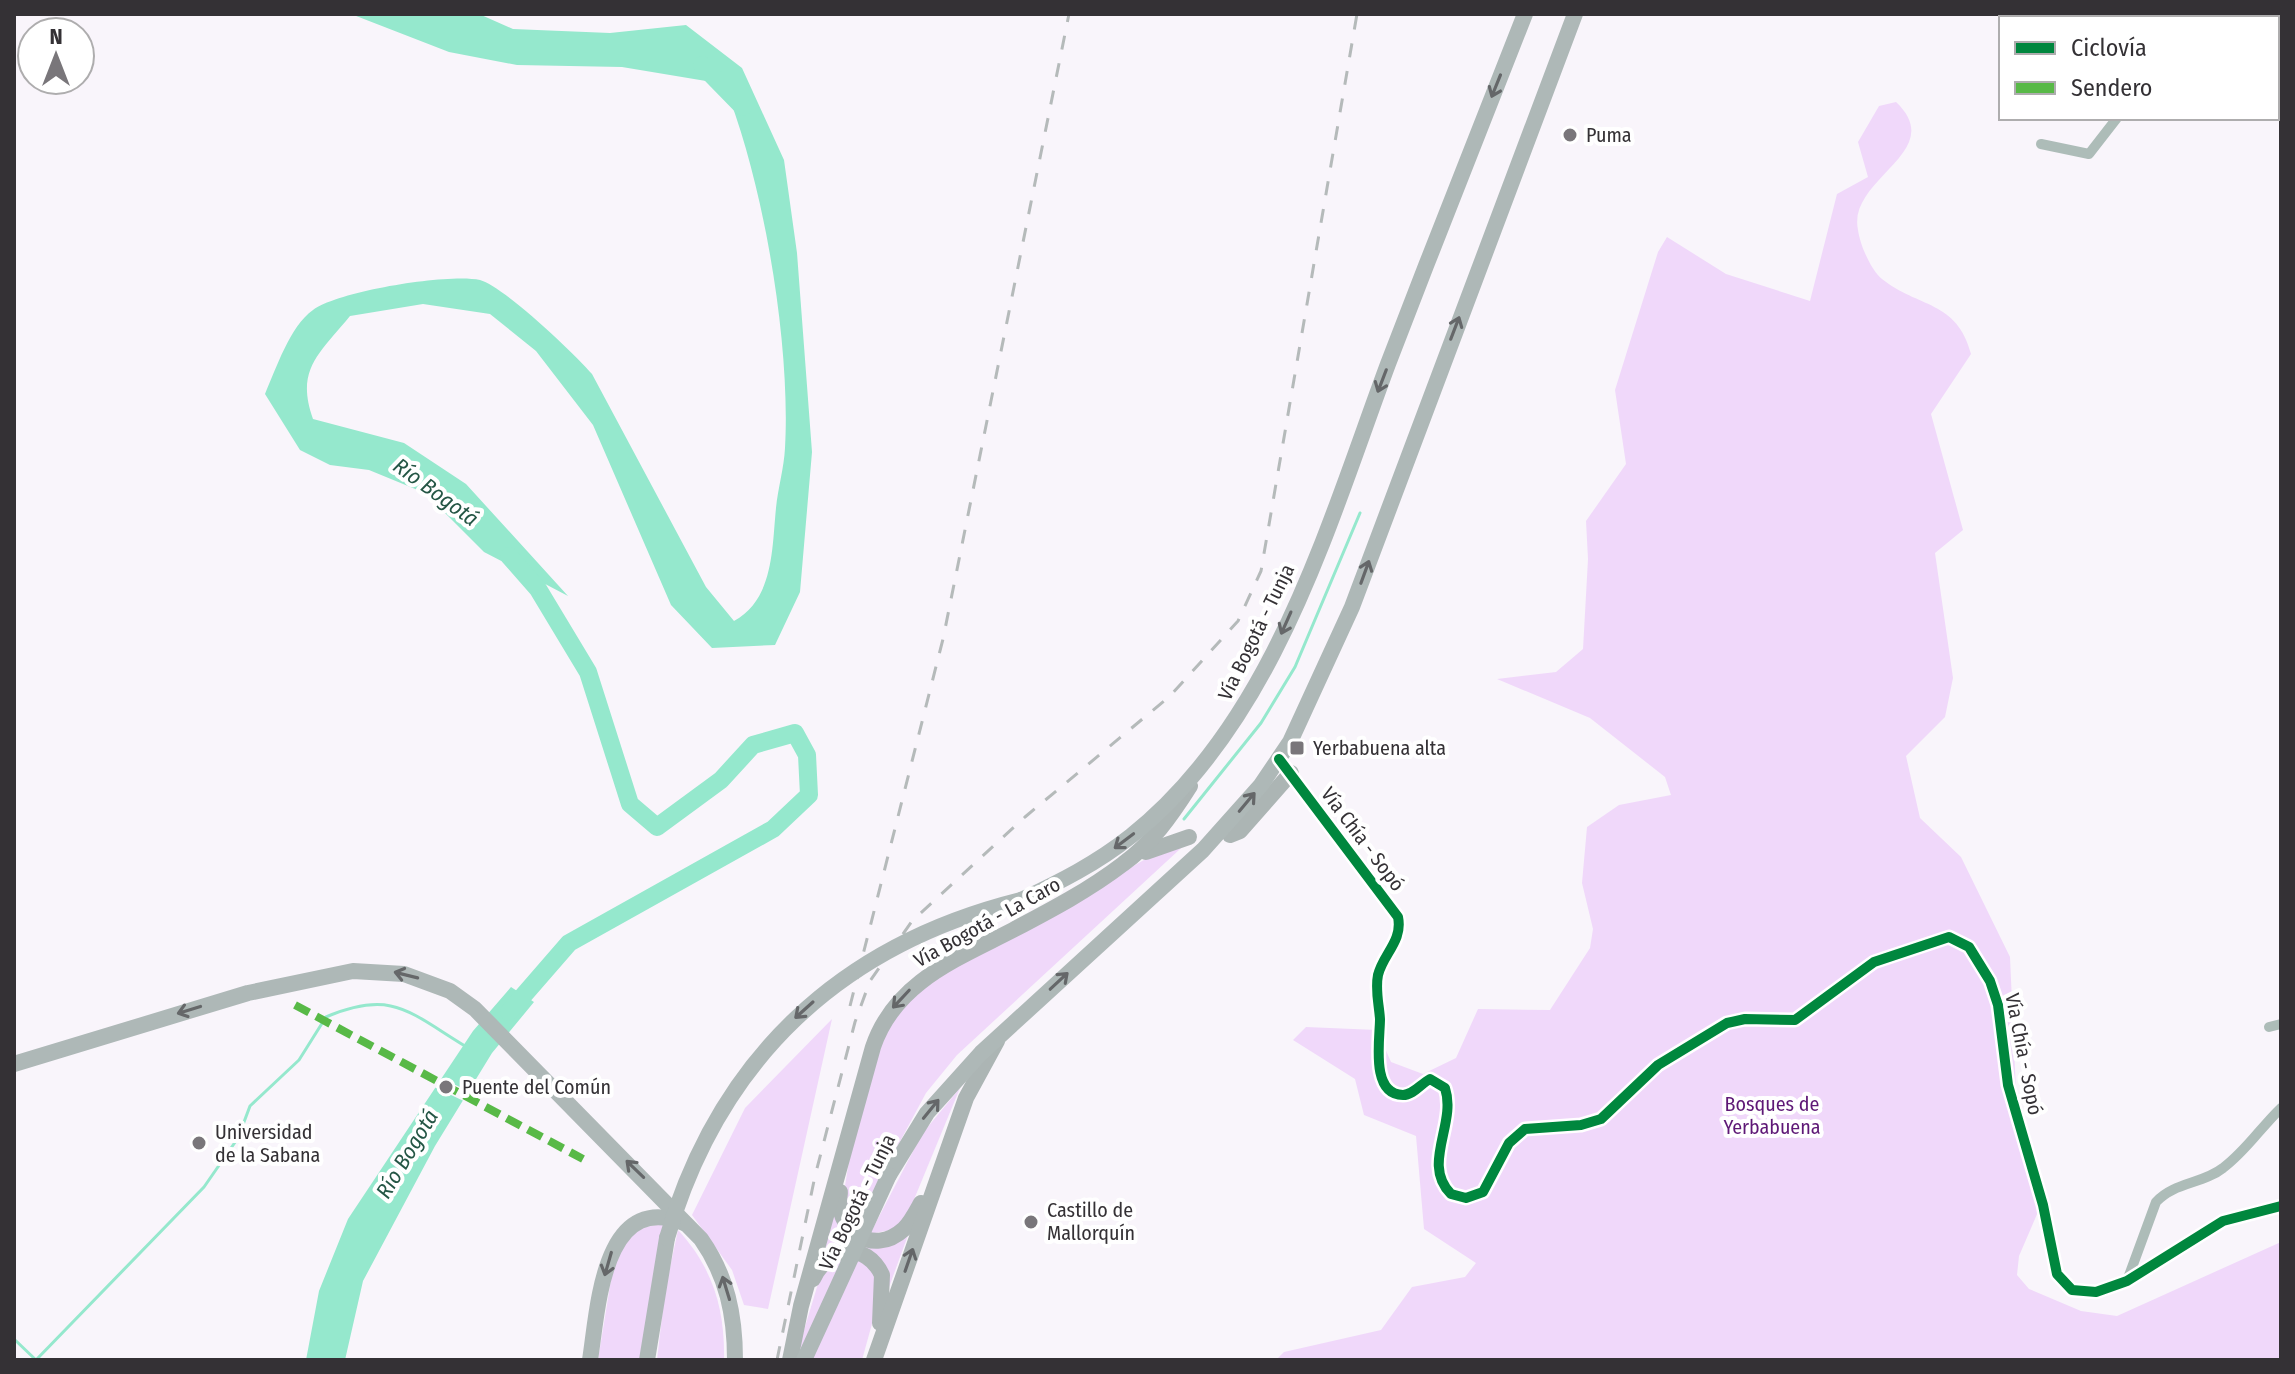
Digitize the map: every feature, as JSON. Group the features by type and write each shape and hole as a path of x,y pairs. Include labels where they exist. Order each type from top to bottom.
{"highway":[{"name":"Vía Bogotá - Tunja","path":"647,1360 667,1238 686,1180 706,1135 746,1073 795,1018 852,971 916,935 973,912 1021,900 1078,872 1131,837 1177,793 1247,701 1312,564 1525,14"},
{"name":"Vía Bogotá - Tunja","path":"804,1360 889,1175 927,1113 1001,1034 1203,850 1279,759 1312,699 1352,607 1575,14"},
{"path":"14,1064 224,999 353,971 391,971 450,991 475,1009 507,1040 689,1226 721,1272 732,1312 735,1360"},
{"path":"590,1360 605,1276 616,1243 636,1223 653,1218 689,1226"}],"main road":[{"name":"Vía Bogotá - La Caro","path":"790,1360 801,1306 883,1024 915,985 1112,872 1139,852 1162,827 1216,744"},
{"path":"1230,835 1240,831 1291,773"},
{"path":"1112,872 1161,845 1189,837"},
{"path":"876,1354 966,1098 1001,1034"},
{"path":"858,1104 838,1203 845,1226 854,1235 873,1240 903,1229 941,1169"},
{"path":"801,1306 816,1273 833,1254 845,1250 868,1257 877,1265 884,1287 876,1354"}],"street":[{"path":"2041,144 2089,154 2113,120"},
{"name":"Vía Chía - Sopó","path":"1279,759 1398,917 1399,933 1379,971 1377,988 1382,1076 1389,1089 1400,1095 1412,1092 1430,1079 1445,1088 1449,1106 1438,1158 1439,1177 1451,1194 1466,1198 1483,1192 1509,1143 1525,1129 1581,1125 1601,1119 1658,1065 1727,1023 1745,1019 1795,1020 1874,962 1949,937 1965,942 1979,958 1995,994 2008,1085 2043,1205 2057,1274 2072,1290 2096,1292 2127,1281 2223,1221 2281,1206"},
{"path":"2269,1027 2281,1024"},
{"path":"2127,1281 2156,1202 2165,1193 2209,1177 2224,1167 2281,1108"}],"green space":[{"name":"Bosques de Yerbabuena","path":"1896,102 1909,120 1911,136 1904,151 1867,195 1859,212 1861,243 1882,279 1935,307 1956,324 1965,336 1971,354 1931,414 1963,530 1935,553 1953,678 1945,717 1906,756 1920,818 1961,857 2010,957 2018,1137 2041,1205 2019,1256 2017,1275 2029,1289 2081,1311 2117,1316 2281,1242 2281,1360 1276,1360 1284,1352 1381,1330 1412,1287 1465,1277 1476,1263 1424,1229 1416,1136 1364,1115 1355,1079 1293,1040 1306,1027 1377,1030 1391,1062 1423,1074 1456,1058 1478,1009 1550,1010 1590,948 1593,929 1582,883 1587,827 1619,805 1671,795 1665,777 1590,718 1497,679 1556,672 1583,649 1588,559 1586,521 1626,464 1615,390 1658,252 1667,237 1726,274 1810,301 1837,194 1868,177 1858,142 1879,106"},
{"path":"1192,838 957,1055 926,1093 854,1227 848,1219 844,1192 849,1161 880,1046 891,1020 926,984 1165,848"},
{"path":"832,1019 768,1309 744,1305 732,1270 692,1215 745,1108"},
{"path":"960,1088 908,1214 896,1229 870,1234 922,1134"},
{"path":"832,1211 852,1239 911,1227 888,1290 889,1279 842,1245 820,1257"},
{"path":"666,1223 642,1360 598,1360 615,1255 636,1229"},
{"path":"678,1230 700,1259 714,1290 722,1324 724,1360 657,1360 665,1291"},
{"path":"835,1258 862,1260 874,1270 878,1302 862,1360 795,1360 820,1277"}],"water":[{"path":"351,14 479,14 513,29 610,33 686,25 742,68 784,160 797,253 812,452 800,592 775,645 712,648 671,605 593,425 536,351 490,314 423,304 350,316 314,363 307,387 308,402 313,419 404,443 466,484 568,596 484,552 425,493 369,470 330,465 300,450 265,394 284,349 305,317 326,303 369,290 420,281 480,280 521,307 592,374 706,587 734,621 757,600 772,556 785,448 786,406 779,312 751,167 724,84 622,67 517,65 449,52"},
{"path":"511,987 534,1002 492,1053 435,1146 363,1281 345,1360 306,1360 319,1291 348,1219 473,1031"}],"pier":[{"path":"438,1077 473,1093 468,1103 432,1086"}],"waterway":[{"name":"Río Bogotá","path":"702,65 743,107"},
{"path":"1184,819 1261,723 1295,667 1360,513"},
{"name":"Río Bogotá","path":"509,556 538,589 588,672 630,804 657,827 721,780 753,745 795,733 807,755 809,795 773,829 569,943 509,1012"},
{"path":"14,1339 36,1360 204,1187 238,1138 250,1106 299,1060 326,1017 368,1005 399,1008 465,1046"}],"railway":[{"path":"850,1006 943,639 1069,14"},
{"path":"777,1360 815,1176 855,1022 870,981 912,921 1025,817 1170,696 1238,621 1261,571 1357,14"}],"marked path":[{"path":"295,1005 583,1159"}],"cycle path":[{"path":"1279,759 1398,917 1398,933 1380,967 1377,981 1381,1076 1385,1086 1393,1093 1403,1095 1430,1079 1445,1088 1447,1116 1439,1170 1451,1194 1466,1198 1483,1192 1509,1143 1525,1129 1581,1125 1601,1119 1658,1065 1727,1023 1745,1019 1795,1020 1874,962 1949,937 1969,947 1990,981 1998,1005 2008,1085 2043,1205 2057,1274 2072,1290 2096,1292 2127,1281 2223,1221 2281,1206"}],"place":[{"name":"Puma","path":"1570,135"},
{"name":"Yerbabuena alta","path":"1297,748"},
{"name":"Puente del Común","path":"446,1087"},
{"name":"Universidad de la Sabana","path":"199,1143"},
{"name":"Castillo de Mallorquín","path":"1031,1222"}]}
